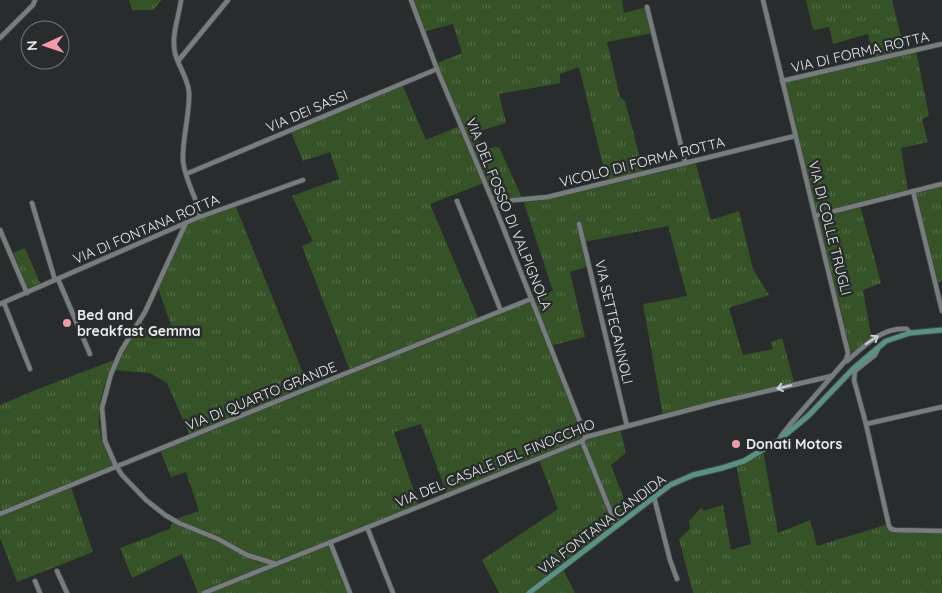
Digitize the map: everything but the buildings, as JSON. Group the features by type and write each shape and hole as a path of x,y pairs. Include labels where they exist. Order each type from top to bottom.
{"main road":[{"name":"VIA FONTANA CANDIDA","path":"529,593 616,525 678,481 696,474 741,462 779,440 804,420 854,368 879,346 892,338 910,333 942,330"}],"street":[{"path":"0,38 32,6 35,0"},
{"path":"181,0 174,41 178,61 186,80 189,94 183,156 186,174 200,211 198,218"},
{"path":"178,61 228,0"},
{"name":"VIA DEL FOSSO DI VALPIGNOLA","path":"411,0 437,69 493,202 586,437"},
{"name":"VIA DI COLLE TRUGLI","path":"763,0 848,349 848,357 793,420 779,440"},
{"path":"646,7 685,162"},
{"name":"VIA DI FORMA ROTTA","path":"782,80 942,44"},
{"name":"VIA DEI SASSI","path":"186,174 437,69"},
{"name":"VICOLO DI FORMA ROTTA","path":"493,202 548,197 796,136"},
{"name":"VIA DI FONTANA ROTTA","path":"2,304 198,218 303,180"},
{"path":"815,216 942,184"},
{"path":"913,191 942,311"},
{"path":"457,201 501,311"},
{"path":"32,203 57,279 90,354"},
{"path":"186,223 146,310 117,358 107,385 102,408 102,425 106,444 116,467 140,495 168,517 218,539 248,555 276,564"},
{"name":"VIA SETTECANNOLI","path":"579,224 627,426"},
{"path":"0,230 27,292"},
{"name":"VIA DI QUARTO GRANDE","path":"0,514 531,299"},
{"path":"2,304 30,369"},
{"path":"840,367 881,334 901,329 907,329 910,333"},
{"path":"879,346 876,353 857,369 854,375 854,383 866,424 888,524 891,529 942,532"},
{"name":"VIA DEL CASALE DEL FINOCCHIO","path":"204,593 582,441 586,437 832,376"},
{"path":"866,424 942,407"},
{"path":"582,441 616,525"},
{"path":"654,497 669,557 677,579"},
{"path":"367,527 393,593"},
{"path":"330,542 350,593"},
{"path":"58,571 67,593"},
{"path":"35,581 40,593"}],"green space":[{"path":"129,0 162,0 153,10 132,10"},
{"path":"411,0 622,0 624,13 647,7 653,33 607,42 620,97 625,101 644,173 695,160 711,220 739,211 753,269 769,295 729,308 743,355 773,349 771,342 782,338 795,385 663,416 643,304 687,296 668,226 583,242 589,266 570,272 585,337 550,346 586,437 620,428 626,453 611,465 630,515 562,567 575,593 499,593 482,560 558,509 539,460 447,494 421,424 394,432 419,506 330,542 350,593 198,593 182,554 132,578 120,548 170,529 173,520 199,511 186,472 171,477 160,450 190,436 167,383 150,373 112,370 141,320 150,336 171,325 157,285 186,223 236,207 309,388 350,371 302,246 313,241 292,196 339,179 330,152 303,161 290,130 402,84 426,140 460,126 435,64 462,53 453,24 423,32","holes":["579,67 605,174 611,181 523,200 499,147 481,149 476,132 506,123 499,94 560,83 560,74","484,183 493,202 523,200 553,291 479,320 430,204"]},
{"path":"806,0 892,0 905,52 916,50 929,116 922,119 928,142 901,148 908,192 860,205 881,283 863,290 872,340 848,354 782,81 873,60 868,34 833,44 829,27 813,30"},
{"path":"942,184 942,281 935,283 913,191"},
{"path":"25,248 41,285 29,290 13,253"},
{"path":"114,360 103,390 99,410 102,441 113,466 0,512 0,405"},
{"path":"763,450 778,533 810,520 817,546 888,524 891,529 942,531 942,593 693,593 679,539 690,529 689,521 702,507 703,511 723,505 731,550 751,544 736,464"},
{"path":"71,487 93,552 17,582 0,538 0,517"}],"place":[{"name":"Bed and breakfast Gemma","path":"67,323"},
{"name":"Donati Motors","path":"736,444"}]}
